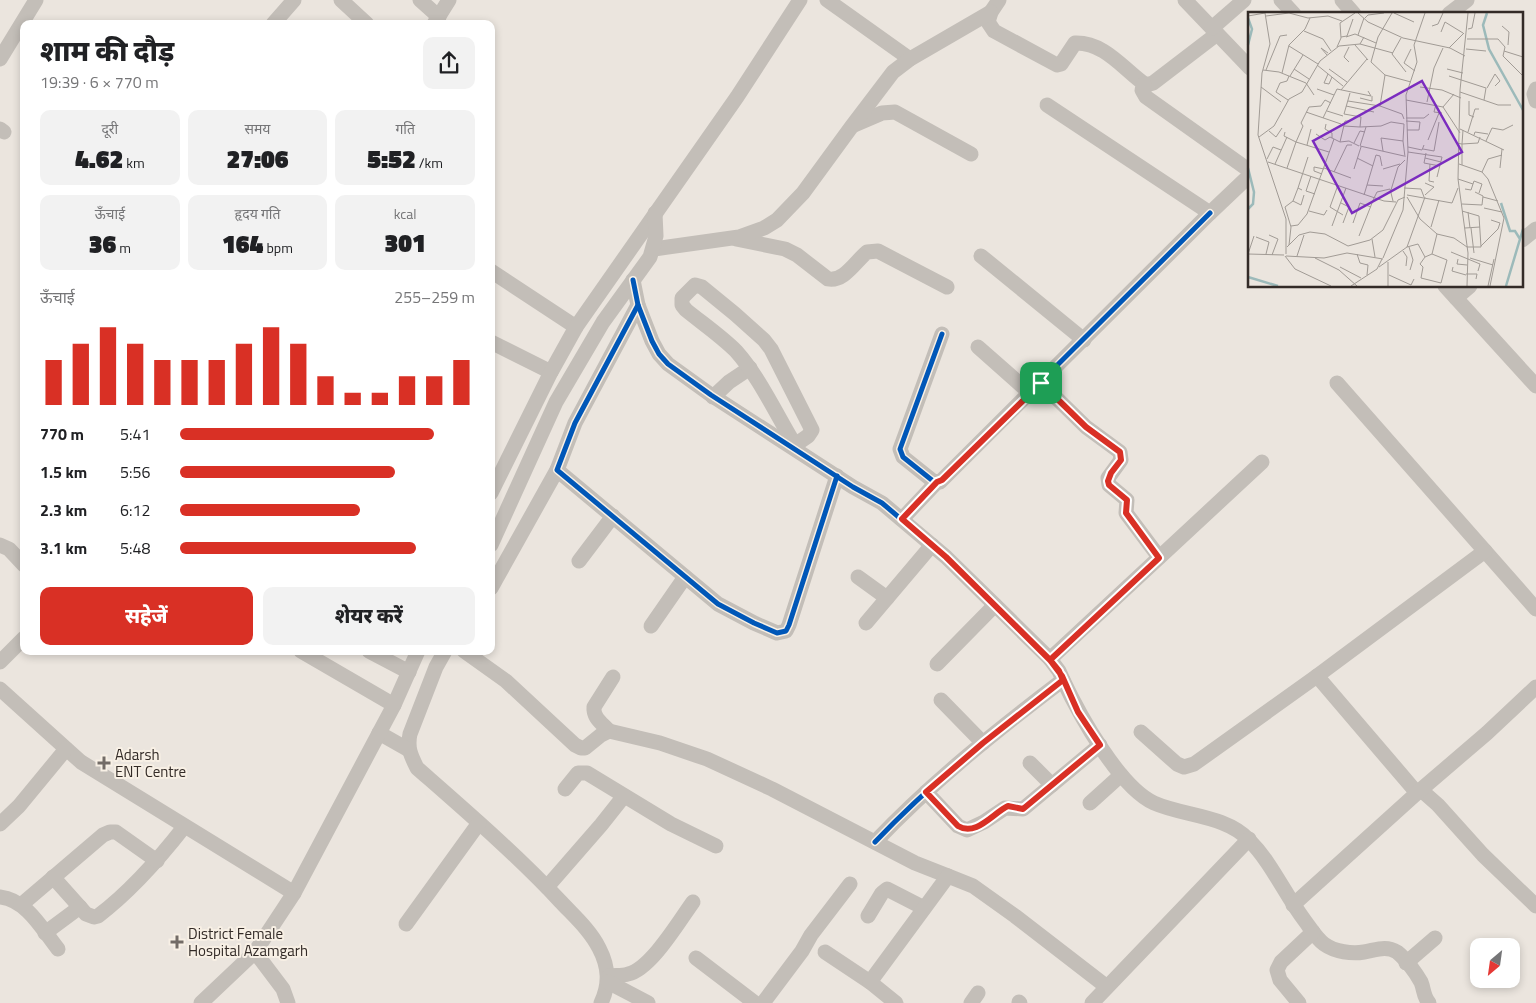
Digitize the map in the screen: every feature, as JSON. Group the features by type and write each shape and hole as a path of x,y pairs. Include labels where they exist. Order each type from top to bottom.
{"street":[{"path":"24,20 36,0"},
{"path":"280,20 294,0"},
{"path":"342,0 363,20"},
{"path":"420,0 436,20 449,0"},
{"path":"495,485 550,372 576,327 737,97 800,0"},
{"path":"827,0 910,59"},
{"path":"1185,0 1248,66"},
{"path":"995,6 988,22 994,31 1053,63 1060,64 1075,43 1082,43 1106,53 1144,84 1150,85 1214,31 1244,0"},
{"path":"1282,0 1292,12"},
{"path":"1342,0 1352,12"},
{"path":"1452,12 1467,0"},
{"path":"654,249 732,238 764,228 777,220 803,193 887,79 901,65 995,6"},
{"path":"0,59 20,26"},
{"path":"1144,84 1142,90 1146,97 1248,170"},
{"path":"1536,89 1534,94 1536,101"},
{"path":"1047,105 1210,213"},
{"path":"852,126 882,113 895,112 971,154"},
{"path":"902,519 937,482 942,480 1030,394 1248,176"},
{"path":"495,536 556,402 603,322 646,264 654,249 656,236 655,213"},
{"path":"1524,238 1536,229"},
{"path":"732,238 785,249 828,279 833,280 840,278 867,252 878,251 946,287"},
{"path":"981,256 1084,340"},
{"path":"495,274 576,327"},
{"path":"633,280 638,305 659,354 681,375 713,397 797,449 836,476 878,500 932,545 1050,660 1059,671 1078,712 1100,745 1121,775 1144,798 1156,804 1216,821 1237,831 1248,839 1293,905 1326,946 1356,953 1386,948 1399,953 1421,983 1423,994 1429,1003"},
{"path":"695,285 702,287 735,314 757,333 771,349 812,430 797,449 750,368 728,343 682,305 682,298 695,285"},
{"path":"1447,288 1535,382"},
{"path":"1456,298 1468,288"},
{"path":"495,581 557,470 575,424 638,305"},
{"path":"937,482 933,481 903,457 900,449 942,334"},
{"path":"495,344 550,372"},
{"path":"978,347 1030,394"},
{"path":"713,397 729,382 750,368"},
{"path":"1041,383 1086,427 1120,452 1121,460 1111,473 1108,481 1109,485 1127,500 1126,513 1159,558"},
{"path":"1337,383 1536,609"},
{"path":"1050,660 1262,462"},
{"path":"557,470 718,604 729,611 778,633 786,631 789,625 836,476"},
{"path":"579,561 612,516"},
{"path":"0,545 20,555"},
{"path":"866,623 932,545"},
{"path":"1141,732 1178,764 1189,766 1317,676 1484,551"},
{"path":"650,626 685,577"},
{"path":"858,577 887,598"},
{"path":"937,664 995,605"},
{"path":"0,662 20,642"},
{"path":"308,655 394,705"},
{"path":"377,655 409,672"},
{"path":"200,1003 255,952 294,893 394,705 416,655"},
{"path":"442,655 416,715 408,741 410,754 417,768 547,887 588,931 599,948 608,979 601,1003"},
{"path":"470,655 506,681 575,745 585,748 600,735 610,731"},
{"path":"1317,676 1419,792 1438,805 1483,855 1536,906"},
{"path":"613,677 594,707 593,712 594,716 610,731 660,743 706,759 766,787 922,866 973,886 1015,916 1104,996 1248,839"},
{"path":"875,842 904,811 926,792 983,743 1063,680"},
{"path":"1293,905 1487,733 1536,687"},
{"path":"0,689 82,762 294,893"},
{"path":"941,700 983,743"},
{"path":"379,733 409,750"},
{"path":"926,792 958,826 968,830 1005,808 1023,809 1100,745"},
{"path":"0,824 19,806 66,749"},
{"path":"1030,763 1052,785"},
{"path":"565,789 575,776 582,772 587,773 671,824 716,846"},
{"path":"1090,803 1121,775"},
{"path":"547,887 624,796"},
{"path":"406,924 479,823"},
{"path":"53,877 90,916 98,916 157,861 184,826"},
{"path":"20,905 103,835 110,832 116,832 157,861"},
{"path":"870,982 948,876"},
{"path":"763,1003 802,951 819,923 850,884"},
{"path":"868,916 882,892 887,889 924,908"},
{"path":"0,898 10,900 28,911 58,949"},
{"path":"608,979 638,970 651,960 693,902"},
{"path":"46,933 80,907"},
{"path":"1299,1003 1280,980 1277,970 1281,962 1313,932"},
{"path":"1406,963 1435,938"},
{"path":"255,952 283,989 288,1003"},
{"path":"825,952 870,982 896,1003"},
{"path":"696,958 755,1003"},
{"path":"608,979 648,1003"}],"cycle path":[{"path":"942,334 900,449 903,457 933,481 940,482 1210,213"},
{"path":"633,280 638,305 575,423 557,470 718,604 777,633 786,631 789,625 837,476"},
{"path":"638,305 652,341 659,354 668,364 711,395 853,487 882,503 946,557 1050,659 1063,680 966,757 919,798 875,842"}],"place":[{"name":"Adarsh ENT Centre","path":"104,763"},
{"name":"District Female Hospital Azamgarh","path":"177,942"}],"route":[{"path":"1041,383 940,482 937,482 902,519 946,557 1050,660 1059,671 1062,676 1078,712 1100,745 1028,806 1019,809 1008,806 980,825 968,830 958,826 926,792 1022,711 1063,680 1059,671 1050,660 1159,558 1126,513 1127,500 1109,485 1108,478 1121,460 1120,452 1086,427 1041,383"}]}
